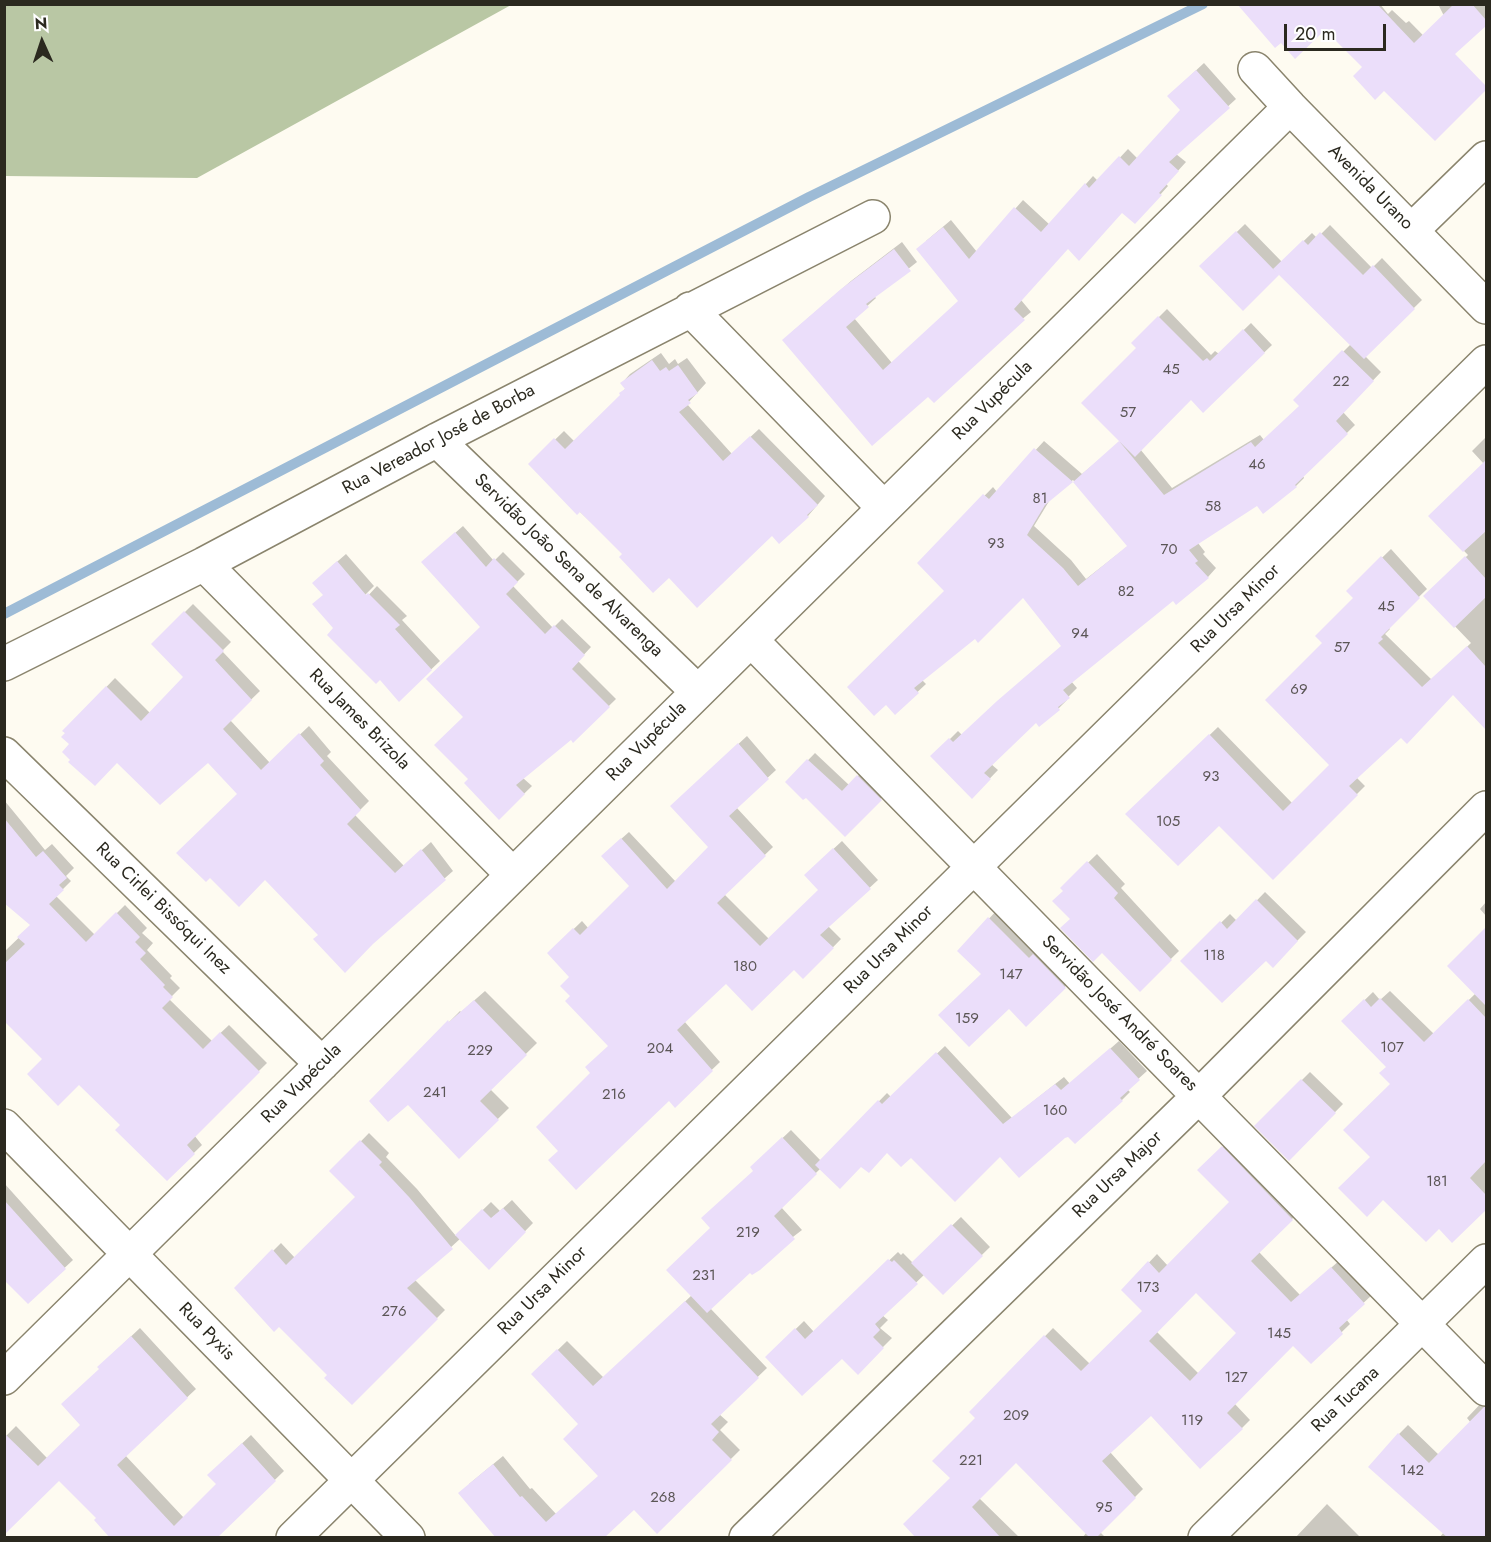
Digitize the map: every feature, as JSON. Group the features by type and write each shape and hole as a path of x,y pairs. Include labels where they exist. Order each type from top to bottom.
{"street":[{"name":"Avenida Urano","path":"1255,69 1486,307"},
{"name":"Rua Vupécula","path":"4,1378 1290,107"},
{"path":"1412,230 1486,158"},
{"name":"Rua Vereador José de Borba","path":"4,664 204,564 437,440 873,217"},
{"path":"690,309 884,508"},
{"name":"Rua Ursa Minor","path":"292,1538 1486,362"},
{"name":"Servidão João Sena de Alvarenga","path":"437,440 698,692"},
{"name":"Rua James Brizola","path":"204,564 513,875"},
{"name":"Servidão José André Soares","path":"751,640 1486,1389"},
{"name":"Rua Cirlei Bissóqui Inez","path":"4,754 322,1064"},
{"name":"Rua Ursa Major","path":"746,1538 1199,1096 1486,808"},
{"name":"Rua Pyxis","path":"4,1126 408,1538"},
{"name":"Rua Tucana","path":"1204,1538 1486,1261"}],"green space":[{"path":"5,4 511,5 197,178 5,176"}],"building":[{"path":"1237,4 1377,4 1414,43 1454,4 1472,4 1486,20 1486,26 1455,54 1486,86 1486,90 1435,141 1384,91 1375,100 1353,76 1362,67 1325,30 1295,59 1281,43 1275,48"},
{"path":"1196,70 1230,108 1169,162 1179,171 1159,193 1162,195 1135,224 1122,213 1079,261 1068,249 1014,309 1025,320 934,403 928,397 872,446 782,340 841,289 894,249 911,271 866,304 869,307 846,327 883,370 958,301 916,249 943,227 969,259 1014,207 1041,232 1085,183 1089,188 1119,156 1129,166 1180,110 1167,96"},
{"path":"1236,231 1279,275 1243,311 1199,266"},
{"path":"1320,232 1363,275 1373,265 1415,309 1364,359 1273,269 1303,240 1308,245"},
{"path":"1158,316 1203,361 1207,358 1210,361 1243,329 1265,353 1203,413 1191,400 1135,457 1081,403 1136,348 1131,343"},
{"path":"1342,350 1374,381 1336,421 1348,434 1295,485 1297,487 1263,514 1257,506 1189,550 1198,561 1195,563 1209,578 1176,605 1173,601 1063,690 1070,698 1058,707 1060,710 1039,727 1036,723 984,773 991,779 972,799 930,756 949,738 953,742 1061,646 1023,598 978,643 975,639 914,688 919,693 895,715 886,705 874,716 847,687 944,591 917,563 983,494 989,499 1034,448 1073,482 1119,441 1164,495 1251,442 1255,447 1299,406 1293,400","holes":["1073,482 1127,546 1078,586 1063,568 1027,535 1045,505"]},
{"path":"652,360 660,371 666,367 669,371 678,365 698,393 688,400 691,403 679,412 723,461 750,436 818,505 807,515 809,517 779,544 772,536 697,608 669,578 653,593 619,557 622,554 580,512 577,515 528,464 554,438 565,449 625,389 620,383"},
{"path":"1486,460 1486,531 1463,552 1428,516"},
{"path":"455,532 486,567 494,558 518,582 506,594 545,634 554,625 585,655 572,669 610,707 573,743 571,740 516,785 525,794 499,820 464,783 468,779 434,745 463,717 426,679 480,627 421,562"},
{"path":"1381,556 1420,598 1381,637 1383,639 1378,643 1422,687 1467,646 1486,667 1486,730 1453,695 1407,744 1401,738 1349,786 1358,795 1273,880 1219,826 1178,866 1125,814 1209,734 1283,811 1329,765 1265,700 1322,643 1315,636 1353,598 1346,591"},
{"path":"1465,556 1486,579 1486,597 1454,628 1423,596"},
{"path":"337,561 366,595 368,593 400,625 395,629 432,670 399,702 380,680 376,684 327,635 333,628 312,604 323,595 312,583"},
{"path":"184,611 224,651 215,660 252,700 223,729 261,770 299,733 324,761 320,765 361,810 347,824 395,873 421,849 446,880 373,944 345,973 313,939 318,935 265,880 239,907 210,878 206,882 176,853 237,794 208,763 160,805 117,763 95,786 68,762 70,760 62,752 69,744 61,737 65,733 62,731 106,686 141,721 183,677 151,644"},
{"path":"738,743 769,779 729,816 766,856 717,903 760,946 818,890 804,875 833,848 871,889 820,935 834,948 803,979 794,970 752,1011 726,984 677,1030 713,1071 675,1108 669,1101 576,1190 548,1160 558,1151 536,1127 590,1073 585,1067 608,1046 565,1001 570,996 560,986 569,977 547,953 573,928 580,935 629,886 601,856 621,838 667,889 708,847 670,806"},
{"path":"807,759 842,791 857,775 882,800 845,837 806,798 803,800 785,782"},
{"path":"4,818 36,857 43,851 67,878 59,885 64,890 49,904 86,942 116,912 140,937 135,942 146,953 140,959 165,985 163,987 173,997 162,1008 203,1049 220,1032 260,1072 187,1145 195,1154 167,1181 115,1130 120,1125 79,1085 58,1106 27,1074 42,1059 4,1021 4,964 25,944 17,937 30,925 4,903"},
{"path":"1087,861 1118,893 1114,898 1172,960 1140,992 1102,953 1093,962 1060,928 1070,919 1052,901 1063,891 1060,888"},
{"path":"1256,899 1298,941 1273,968 1266,961 1222,1003 1180,961 1220,921 1227,929"},
{"path":"988,917 1029,958 1033,954 1066,988 1026,1027 1009,1009 969,1047 938,1015 981,974 957,951"},
{"path":"1486,927 1486,1006 1447,966"},
{"path":"1380,998 1424,1042 1468,999 1486,1018 1486,1161 1470,1178 1486,1195 1486,1210 1452,1243 1439,1229 1426,1242 1383,1200 1367,1217 1338,1188 1370,1157 1343,1130 1390,1084 1379,1073 1386,1067 1341,1021 1364,999 1371,1007"},
{"path":"474,1000 527,1055 480,1101 499,1120 459,1159 408,1105 388,1122 369,1101 448,1020 449,1022"},
{"path":"1110,1048 1140,1080 1120,1098 1123,1101 1075,1144 1068,1137 1065,1138 1019,1178 1000,1157 955,1202 911,1158 901,1167 887,1153 869,1173 861,1167 840,1189 815,1165 878,1100 882,1104 936,1052 1003,1124 1055,1084 1061,1090"},
{"path":"1301,1079 1336,1113 1289,1161 1254,1126"},
{"path":"782,1137 817,1174 774,1216 795,1239 760,1270 752,1275 750,1273 707,1313 666,1270 710,1228 701,1218 753,1171 750,1167"},
{"path":"360,1140 382,1162 379,1165 453,1249 407,1288 438,1319 352,1405 324,1378 327,1375 279,1327 274,1332 234,1288 272,1249 286,1265 355,1197 329,1171"},
{"path":"1222,1146 1293,1220 1251,1261 1291,1302 1331,1267 1365,1304 1339,1328 1343,1334 1311,1364 1293,1346 1227,1413 1243,1429 1200,1469 1151,1416 1102,1461 1136,1498 1096,1538 1090,1538 1016,1463 972,1507 1001,1538 916,1538 903,1524 950,1478 932,1461 975,1418 969,1412 1044,1335 1081,1371 1142,1311 1121,1290 1148,1261 1159,1273 1229,1202 1197,1170","holes":["1196,1293 1236,1333 1190,1381 1149,1341"]},
{"path":"4,1200 66,1269 28,1304 4,1280"},
{"path":"503,1208 526,1232 489,1270 455,1235 482,1209 491,1218"},
{"path":"951,1224 983,1256 943,1295 911,1263"},
{"path":"888,1259 892,1262 894,1260 918,1284 875,1324 880,1330 873,1337 884,1348 858,1375 842,1359 802,1396 765,1357 795,1328 805,1339"},
{"path":"685,1301 759,1378 711,1424 719,1432 712,1440 732,1460 657,1534 634,1510 604,1538 496,1538 458,1493 493,1464 520,1497 522,1496 546,1522 598,1476 563,1439 578,1424 531,1374 557,1349 593,1386"},
{"path":"131,1336 188,1398 117,1465 174,1526 216,1484 207,1475 242,1443 276,1481 217,1538 110,1538 94,1520 96,1518 59,1481 4,1535 4,1433 38,1466 80,1425 61,1404"},
{"path":"1486,1407 1486,1538 1448,1538 1368,1467 1398,1433 1429,1463"}],"waterway":[{"path":"4,614 809,197 1203,4"}]}
